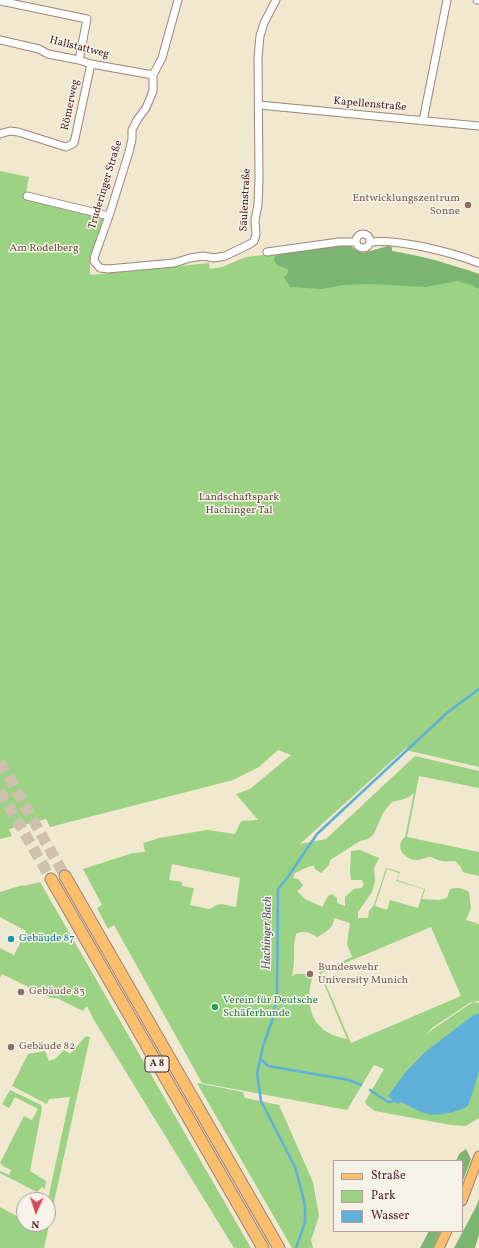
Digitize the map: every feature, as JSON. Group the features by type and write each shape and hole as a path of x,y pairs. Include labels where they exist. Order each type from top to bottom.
{"highway":[{"name":"A 8","path":"65,876 279,1248"},
{"name":"A 8","path":"51,879 263,1248"}],"main road":[{"path":"463,1198 479,1156"},
{"path":"439,1248 447,1232"}],"street":[{"name":"Truderinger Straße","path":"96,264 94,261 95,255 129,152 132,139 132,130 146,108 153,91 153,75 162,58 178,0"},
{"name":"Säulenstraße","path":"96,264 100,268 108,270 174,263 190,258 204,256 214,258 225,256 254,241 256,235 255,220 258,205 259,179 258,57 260,36 264,23 276,0"},
{"path":"423,121 447,0"},
{"path":"0,1 87,19 79,60"},
{"name":"Hallstattweg","path":"0,40 39,48 48,54 91,64 153,75"},
{"name":"Römerweg","path":"0,134 10,131 18,132 66,147 74,143 91,64"},
{"name":"Kapellenstraße","path":"259,105 479,126"},
{"path":"27,196 109,216"},
{"path":"267,252 339,242 355,242 359,248 363,249 369,245 370,242 382,241 417,246 465,257 479,263"}],"green space":[{"name":"Landschaftspark Hachinger Tal","path":"0,171 29,177 25,199 104,219 90,258 90,275 209,263 210,269 222,267 246,257 350,245 355,250 364,253 388,246 392,247 392,251 435,260 479,274 479,767 410,751 406,748 300,844 326,839 415,756 479,771 479,788 419,776 407,837 479,852 479,876 463,872 455,861 442,861 432,857 426,857 419,860 412,859 408,858 402,852 400,844 405,837 414,793 409,797 392,802 383,813 374,834 368,839 360,841 330,860 329,865 321,873 315,869 314,866 310,866 295,873 293,878 298,879 303,885 297,891 305,899 322,907 328,896 332,894 337,898 337,903 345,906 345,897 354,889 361,888 364,885 362,880 351,880 351,851 360,850 379,858 374,868 375,881 372,892 358,912 358,918 368,918 369,911 374,905 386,868 400,872 397,880 425,889 422,899 439,900 447,898 450,889 453,888 460,888 469,892 471,908 466,920 479,924 479,1001 471,1002 432,1028 425,1036 473,1002 479,1003 479,1118 466,1126 451,1125 375,1111 365,1102 384,1069 374,1065 347,1110 202,1083 114,925 108,929 97,908 102,905 83,869 133,853 145,852 143,843 159,838 207,830 235,834 241,821 258,820 236,794 250,789 291,755 278,750 259,767 233,780 50,827 46,819 9,829 12,836 0,839","holes":["172,864 240,878 236,907 220,904 209,909 190,905 194,888 182,886 182,882 169,880","387,869 399,873 396,881 424,889 418,908 390,900 387,910 375,906","334,918 350,923 347,944 352,957 319,972 347,1039 326,1032 313,1017 309,998 312,979 309,974 295,974 292,977 296,934 307,932 317,937 328,930 334,922","431,927 461,996 351,1043 321,973"]},
{"path":"350,245 355,250 364,253 388,246 392,247 392,251 414,255 479,274 479,289 472,285 457,281 426,287 368,284 343,285 322,289 290,287 284,277 288,273 288,269 279,266 274,260 274,257 282,254"},
{"path":"40,882 251,1248 234,1248 94,1020 87,1006 83,1011 57,998 51,998 2,974 0,978 0,948 14,955 26,931 0,917 0,892 23,885"},
{"path":"86,1036 90,1037 56,1193 50,1192 70,1097 49,1099 47,1104 12,1086 28,1054 45,1051 49,1061 55,1059 64,1050 70,1054"},
{"path":"197,1083 243,1092 245,1098 279,1105 313,1182 319,1216 311,1240 313,1248 292,1248"},
{"path":"10,1090 41,1105 42,1108 30,1171 46,1181 45,1189 42,1187 37,1192 0,1173 0,1171 9,1175 11,1170 0,1163 24,1116 32,1120 38,1109 15,1097 9,1108 2,1104"},
{"path":"466,1149 471,1159 463,1180 463,1160 456,1160 459,1154"},
{"path":"479,1199 479,1234 475,1248 454,1248 463,1232"},
{"path":"0,1207 16,1216 16,1232 47,1232 44,1248 0,1248"},
{"path":"428,1232 441,1232 433,1248 420,1248"}],"water":[{"path":"475,1014 479,1014 479,1072 468,1106 449,1113 428,1114 401,1102 398,1104 388,1096 405,1073 425,1052"}],"waterway":[{"name":"Hachinger Bach","path":"296,1248 305,1222 305,1206 295,1167 261,1101 257,1074 263,1046 273,1018 277,994 278,889 317,834 448,712 479,689"},
{"path":"261,1059 268,1066 349,1080 361,1085"},
{"path":"370,1090 388,1102 395,1101"}],"tunnel":[{"path":"0,762 65,876"},
{"path":"0,791 51,879"}],"place":[{"name":"Entwicklungszentrum Sonne","path":"468,205"},
{"name":"Gebäude 87","path":"11,939"},
{"name":"Bundeswehr University Munich","path":"310,974"},
{"name":"Gebäude 83","path":"21,992"},
{"name":"Verein für Deutsche Schäferhunde","path":"215,1007"},
{"name":"Gebäude 82","path":"11,1047"}],"park label":[{"name":"Am Rodelberg","path":"44,249"}]}
